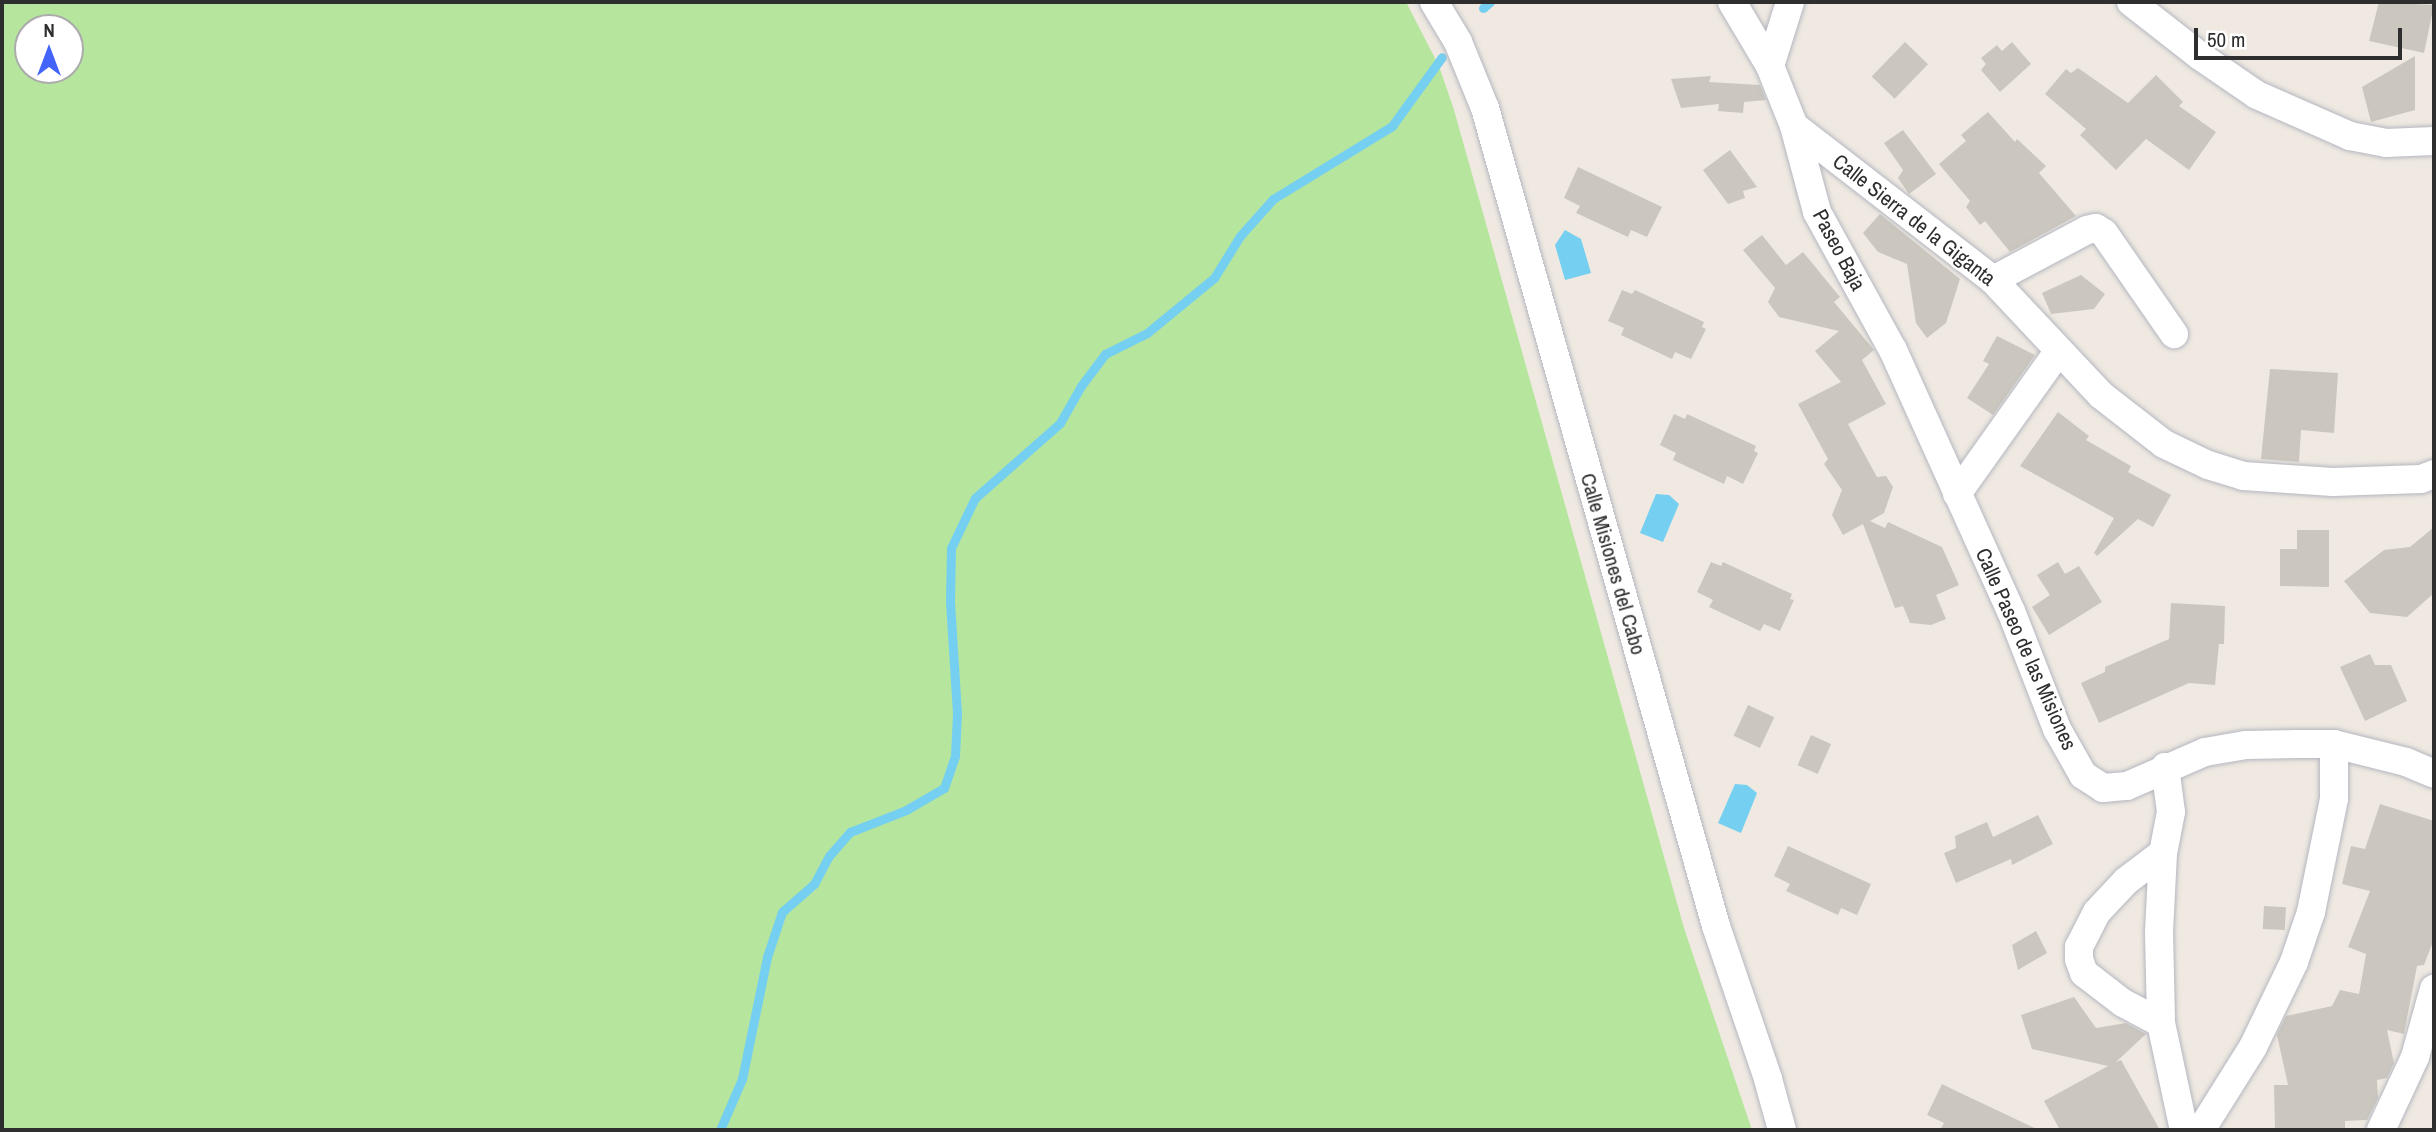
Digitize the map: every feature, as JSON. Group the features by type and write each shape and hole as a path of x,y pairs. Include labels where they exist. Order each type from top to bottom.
{"street":[{"name":"Calle Misiones del Cabo","path":"1434,2 1458,42 1485,108 1716,926 1768,1079 1782,1130"},
{"name":"Paseo Baja","path":"1732,2 1770,66 1794,126 1817,212 1893,350 1957,494"},
{"path":"1770,66 1790,2"},
{"path":"2131,2 2200,56 2257,95 2350,136 2386,143 2434,141"},
{"name":"Calle Sierra de la Giganta","path":"1794,126 1993,280 2101,395 2164,444 2208,465 2243,476 2333,482 2421,479 2434,474"},
{"path":"1993,280 2087,230 2096,228 2104,233 2174,334"},
{"path":"1957,494 2058,352"},
{"name":"Calle Paseo de las Misiones","path":"1957,494 2011,611 2057,729 2083,775 2104,788 2127,786 2165,767 2205,752 2246,746 2334,744 2406,762 2434,774"},
{"path":"2201,1130 2253,1047 2294,962 2311,912 2334,799 2334,744"},
{"path":"2165,767 2171,812 2163,853 2159,932 2161,1023 2184,1130"},
{"path":"2161,1023 2123,1003 2084,973 2079,960 2079,947 2097,912 2126,881 2163,853"},
{"path":"2381,1130 2416,1057 2434,989"}],"green space":[{"path":"2,2 1406,2 1439,66 1454,110 1684,928 1752,1130 2,1130"}],"water":[{"path":"1565,230 1581,239 1591,273 1565,280 1555,245"},
{"path":"1656,494 1669,495 1679,504 1663,542 1640,533"},
{"path":"1735,784 1747,785 1757,793 1741,833 1718,823"}],"building":[{"path":"2379,2 2434,5 2424,53 2369,41"},
{"path":"1905,42 1928,64 1895,99 1872,77"},
{"path":"2012,42 2031,64 2000,92 1981,70 1986,64 1981,58 1997,45 2002,51"},
{"path":"2415,56 2415,110 2371,122 2362,87"},
{"path":"2078,68 2128,103 2156,75 2183,102 2179,106 2216,132 2189,170 2146,139 2116,170 2080,135 2086,129 2045,94 2066,69 2071,73"},
{"path":"1711,76 1709,82 1760,85 1766,100 1744,102 1743,113 1718,111 1719,104 1681,108 1671,79"},
{"path":"1988,112 2015,142 2017,139 2046,166 2039,173 2076,216 2010,252 1985,221 1980,225 1966,207 1970,201 1939,164 1966,141 1961,135"},
{"path":"1903,130 1936,174 1909,194 1898,178 1903,170 1884,143"},
{"path":"1730,150 1757,187 1743,191 1745,198 1728,204 1703,170"},
{"path":"1578,167 1662,207 1647,237 1631,230 1628,237 1576,213 1580,206 1564,198"},
{"path":"1880,214 1960,279 1946,323 1927,338 1916,323 1907,264 1878,252 1863,233"},
{"path":"1762,235 1786,265 1803,252 1840,297 1834,302 1874,350 1862,360 1886,404 1848,424 1877,477 1886,476 1893,487 1884,513 1870,521 1885,528 1888,522 1942,547 1959,585 1936,595 1946,619 1931,625 1910,623 1903,606 1895,608 1863,524 1843,535 1832,515 1842,490 1824,464 1828,459 1798,404 1841,382 1815,351 1839,331 1779,317 1768,302 1775,288 1743,250"},
{"path":"2081,275 2105,294 2094,309 2051,314 2042,293"},
{"path":"1622,290 1632,294 1635,290 1704,322 1702,327 1706,329 1691,359 1675,352 1672,359 1621,335 1624,328 1608,321"},
{"path":"1997,336 2035,355 1993,415 1967,398 1989,364 1983,361"},
{"path":"2270,369 2338,373 2334,433 2301,430 2299,462 2261,459"},
{"path":"2058,412 2089,436 2086,440 2131,466 2128,472 2171,495 2153,527 2138,519 2097,556 2094,553 2114,518 2020,466"},
{"path":"1674,414 1685,419 1687,414 1756,446 1754,451 1758,453 1743,484 1727,476 1724,484 1673,460 1676,453 1660,445"},
{"path":"2434,527 2434,593 2407,617 2370,613 2344,581 2384,550 2410,547"},
{"path":"2297,530 2329,530 2329,587 2280,586 2280,549 2297,549"},
{"path":"1711,562 1721,566 1723,562 1792,594 1790,599 1794,600 1780,631 1764,624 1760,631 1709,607 1713,600 1697,592"},
{"path":"2058,562 2065,574 2079,566 2102,602 2049,635 2032,607 2050,595 2037,575"},
{"path":"2171,603 2225,606 2224,644 2219,644 2215,685 2189,683 2099,723 2081,683 2105,672 2105,667 2169,639"},
{"path":"2370,654 2375,665 2391,665 2407,701 2365,721 2340,667"},
{"path":"1748,705 1774,717 1760,748 1734,736"},
{"path":"1811,735 1831,744 1818,774 1798,765"},
{"path":"2380,804 2434,821 2434,939 2424,965 2417,966 2404,1034 2387,1030 2394,1063 2387,1078 2377,1080 2378,1098 2367,1120 2345,1121 2345,1130 2275,1130 2274,1085 2288,1085 2277,1035 2286,1016 2332,1006 2340,990 2359,994 2366,954 2348,947 2370,891 2342,884 2351,846 2365,849"},
{"path":"2038,815 2053,844 2012,865 2011,859 1956,883 1944,853 1956,848 1955,836 1987,822 1993,837"},
{"path":"1788,846 1871,884 1857,915 1841,908 1838,915 1786,891 1790,884 1774,876"},
{"path":"2264,906 2286,907 2285,930 2263,929"},
{"path":"2036,931 2047,953 2018,970 2012,945"},
{"path":"2074,997 2096,1028 2126,1023 2146,1034 2116,1062 2121,1060 2160,1130 2060,1130 2044,1101 2108,1066 2032,1049 2021,1015"},
{"path":"1942,1084 2039,1130 1940,1130 1944,1123 1927,1115"}],"waterway":[{"path":"1483,8 1490,2"},
{"path":"720,1130 742,1079 767,957 782,912 814,884 829,856 850,832 906,810 944,788 955,756 957,713 950,601 951,548 975,498 1060,423 1081,386 1105,354 1147,333 1214,278 1240,236 1273,199 1392,126 1442,57"}]}
